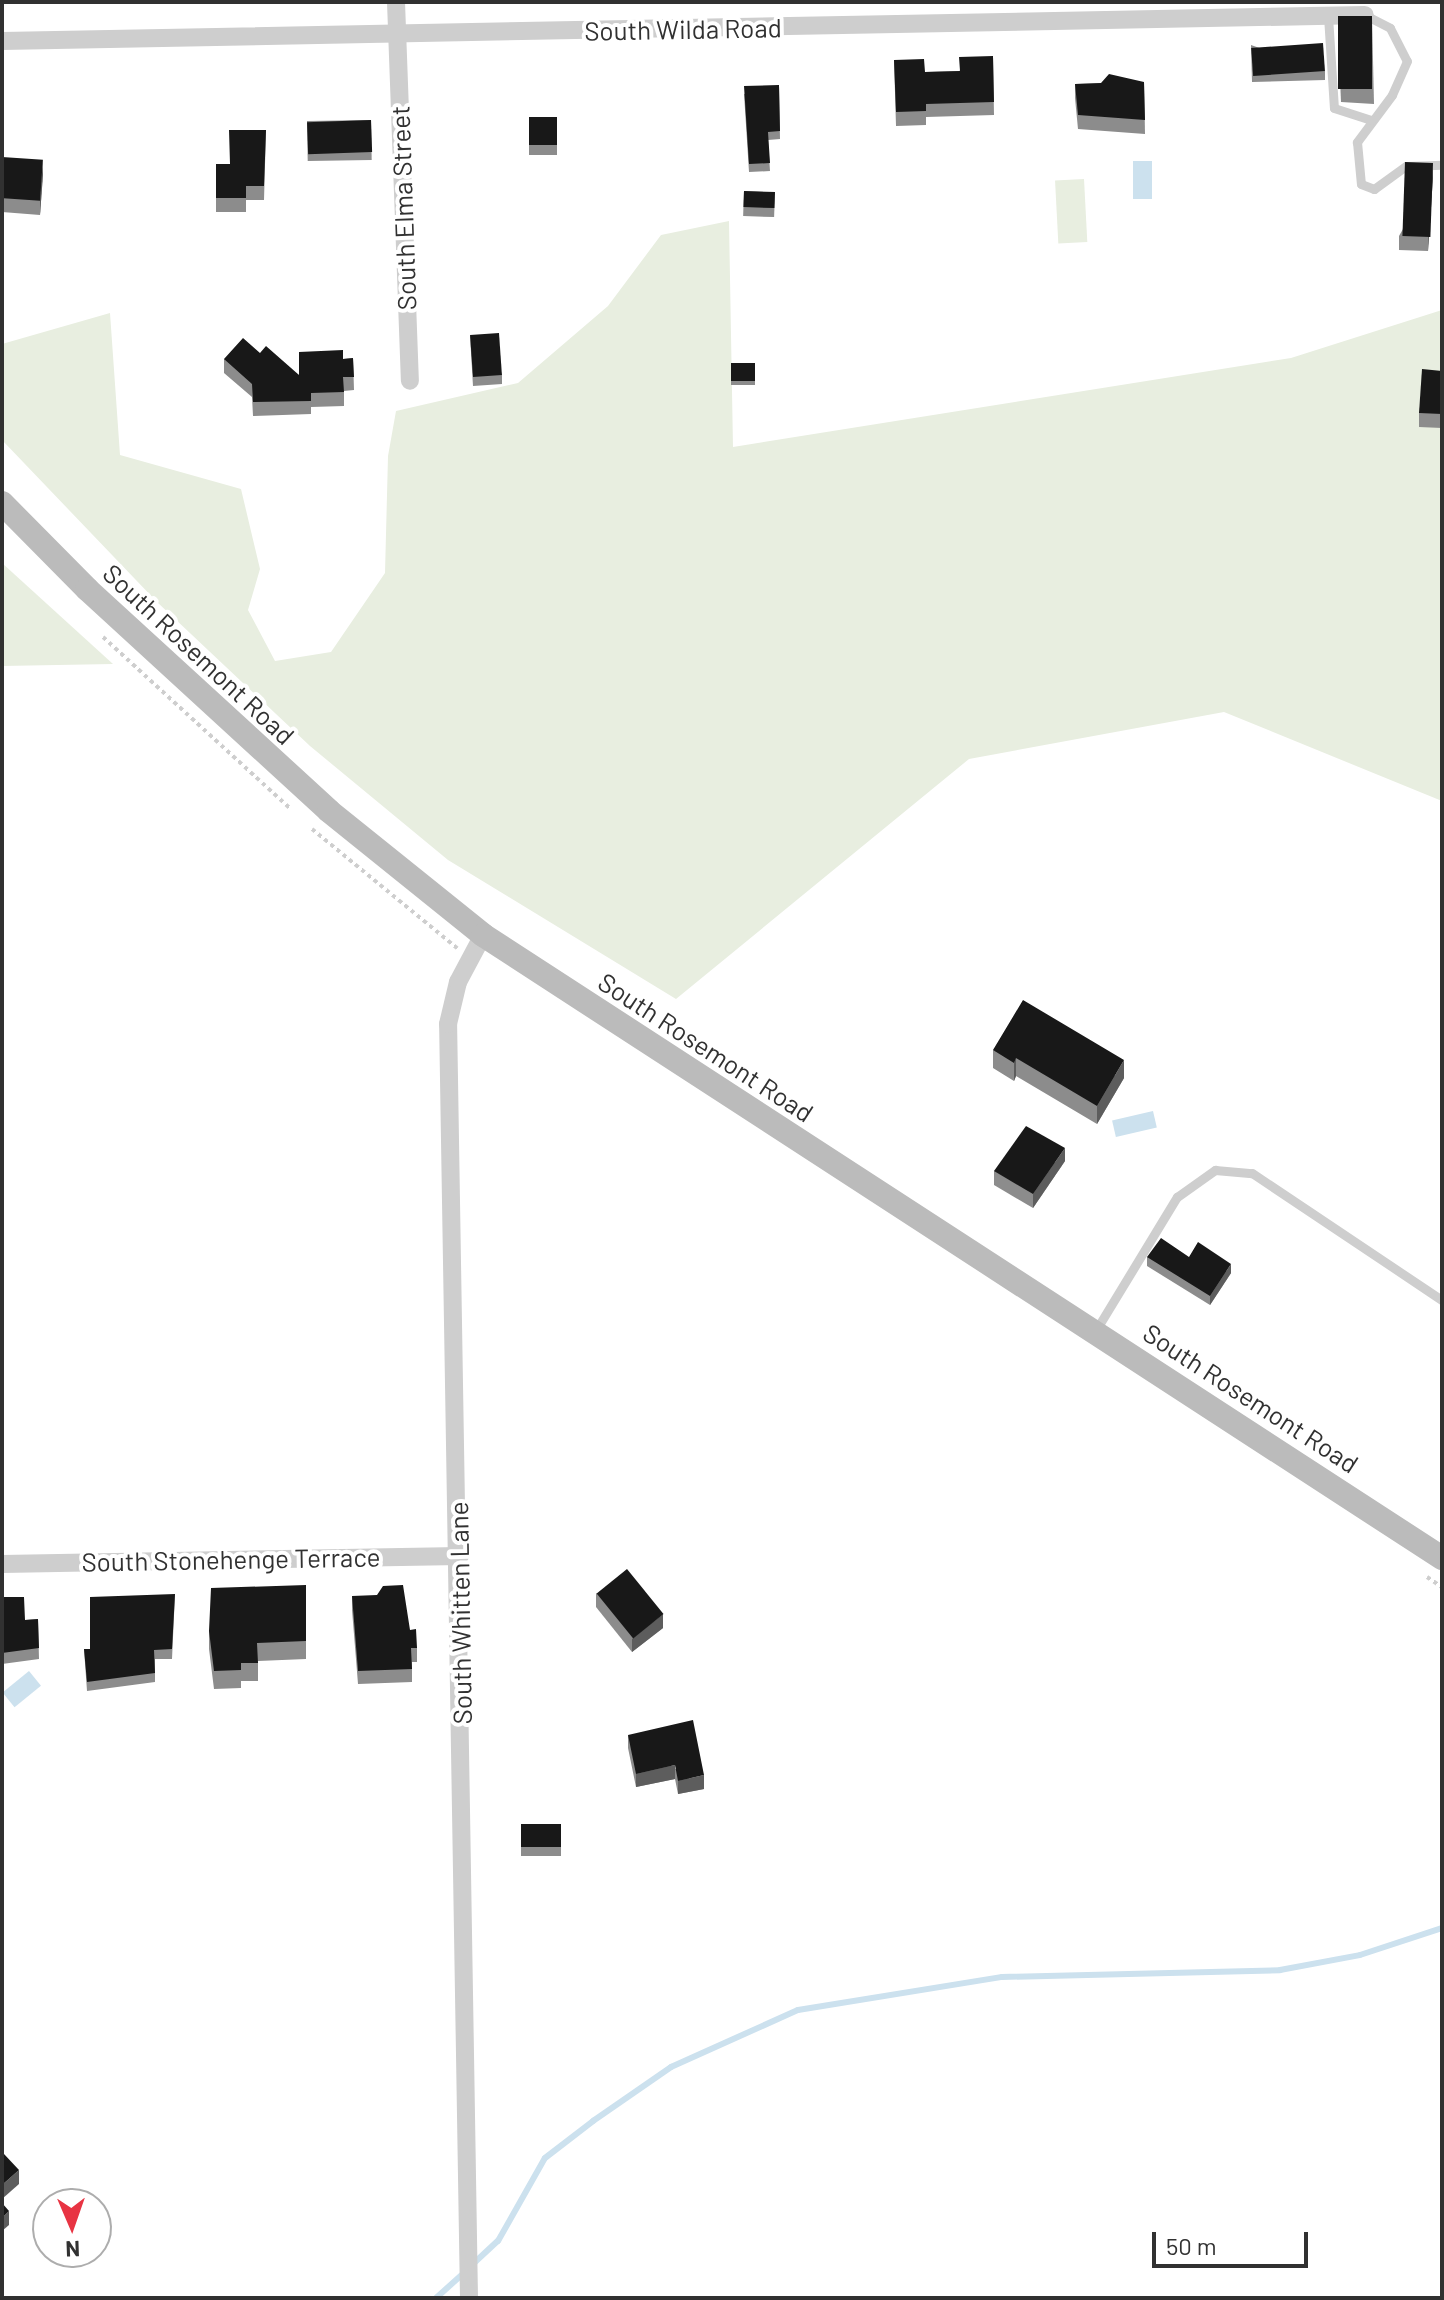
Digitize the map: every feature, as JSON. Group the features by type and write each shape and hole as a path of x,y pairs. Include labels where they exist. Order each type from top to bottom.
{"main road":[{"name":"South Rosemont Road","path":"2,503 319,803 483,935 1096,1330 1442,1558"}],"street":[{"name":"South Elma Street","path":"396,2 410,381"},
{"name":"South Wilda Road","path":"2,41 1365,15"},
{"name":"South Whitten Lane","path":"469,2298 460,1556 448,1024 458,982 483,935"},
{"name":"South Stonehenge Terrace","path":"2,1564 460,1556"}],"lane":[{"path":"1365,15 1390,28 1407,61 1392,95 1357,142 1361,184 1374,189 1406,166 1442,165"},
{"path":"1328,16 1334,108 1371,120"},
{"path":"1096,1330 1177,1197 1215,1170 1252,1173 1442,1300"}],"shaded area":[{"path":"1084,179 1087,242 1058,243 1055,181"},
{"path":"729,221 733,447 1291,358 1442,310 1442,801 1224,712 969,759 676,999 448,860 310,746 157,602 2,440 2,344 110,313 120,455 241,489 260,569 248,610 275,661 331,652 385,573 388,456 396,411 518,383 608,306 661,235"},
{"path":"2,563 113,664 2,666"}],"water":[{"path":"1133,161 1152,161 1152,199 1133,199"},
{"path":"1153,1111 1157,1128 1116,1137 1112,1120"},
{"path":"29,1671 41,1686 15,1707 3,1692"}],"building":[{"path":"1338,16 1372,16 1372,89 1338,89"},
{"path":"1323,43 1325,71 1253,76 1251,48"},
{"path":"993,56 994,102 926,104 926,111 896,112 894,60 924,59 925,72 960,71 959,57"},
{"path":"1109,74 1144,82 1145,120 1078,115 1075,84 1101,83"},
{"path":"779,85 780,131 768,132 770,163 749,164 744,86"},
{"path":"529,117 557,117 557,145 529,145"},
{"path":"371,120 372,152 308,154 307,122"},
{"path":"229,130 266,130 264,186 246,186 246,198 216,198 216,164 230,164"},
{"path":"2,157 43,160 40,201 2,198"},
{"path":"1405,162 1433,163 1430,237 1402,236"},
{"path":"744,191 775,192 774,208 743,207"},
{"path":"499,333 502,375 473,377 470,335"},
{"path":"243,338 260,353 266,346 299,375 299,352 343,350 343,359 353,358 354,377 343,377 344,392 311,393 311,401 253,402 252,384 224,359"},
{"path":"731,363 755,363 755,381 731,381"},
{"path":"1422,369 1442,371 1442,414 1419,413"},
{"path":"1023,1000 1124,1060 1097,1106 1016,1058 1014,1063 993,1050"},
{"path":"1026,1126 1065,1148 1033,1194 994,1171"},
{"path":"1161,1238 1189,1257 1198,1242 1231,1264 1210,1296 1147,1257"},
{"path":"627,1569 664,1614 633,1639 597,1594"},
{"path":"306,1585 306,1641 257,1643 258,1663 241,1663 241,1670 214,1671 209,1631 211,1588"},
{"path":"403,1585 410,1630 416,1629 417,1648 411,1648 412,1669 358,1671 352,1596 377,1595 383,1586"},
{"path":"175,1594 172,1649 154,1650 155,1673 87,1682 84,1649 90,1649 90,1597"},
{"path":"2,1597 24,1597 25,1620 38,1619 39,1648 2,1653"},
{"path":"693,1720 704,1775 678,1781 675,1765 636,1774 628,1735"},
{"path":"521,1824 561,1824 561,1847 521,1847"},
{"path":"2,2155 19,2170 2,2185"},
{"path":"2,2203 9,2211 2,2218"}],"waterway":[{"path":"474,2263 498,2241 545,2158 671,2067 798,2010 1002,1977 1280,1970 1360,1955 1442,1928"},
{"path":"436,2298 466,2271"}]}
